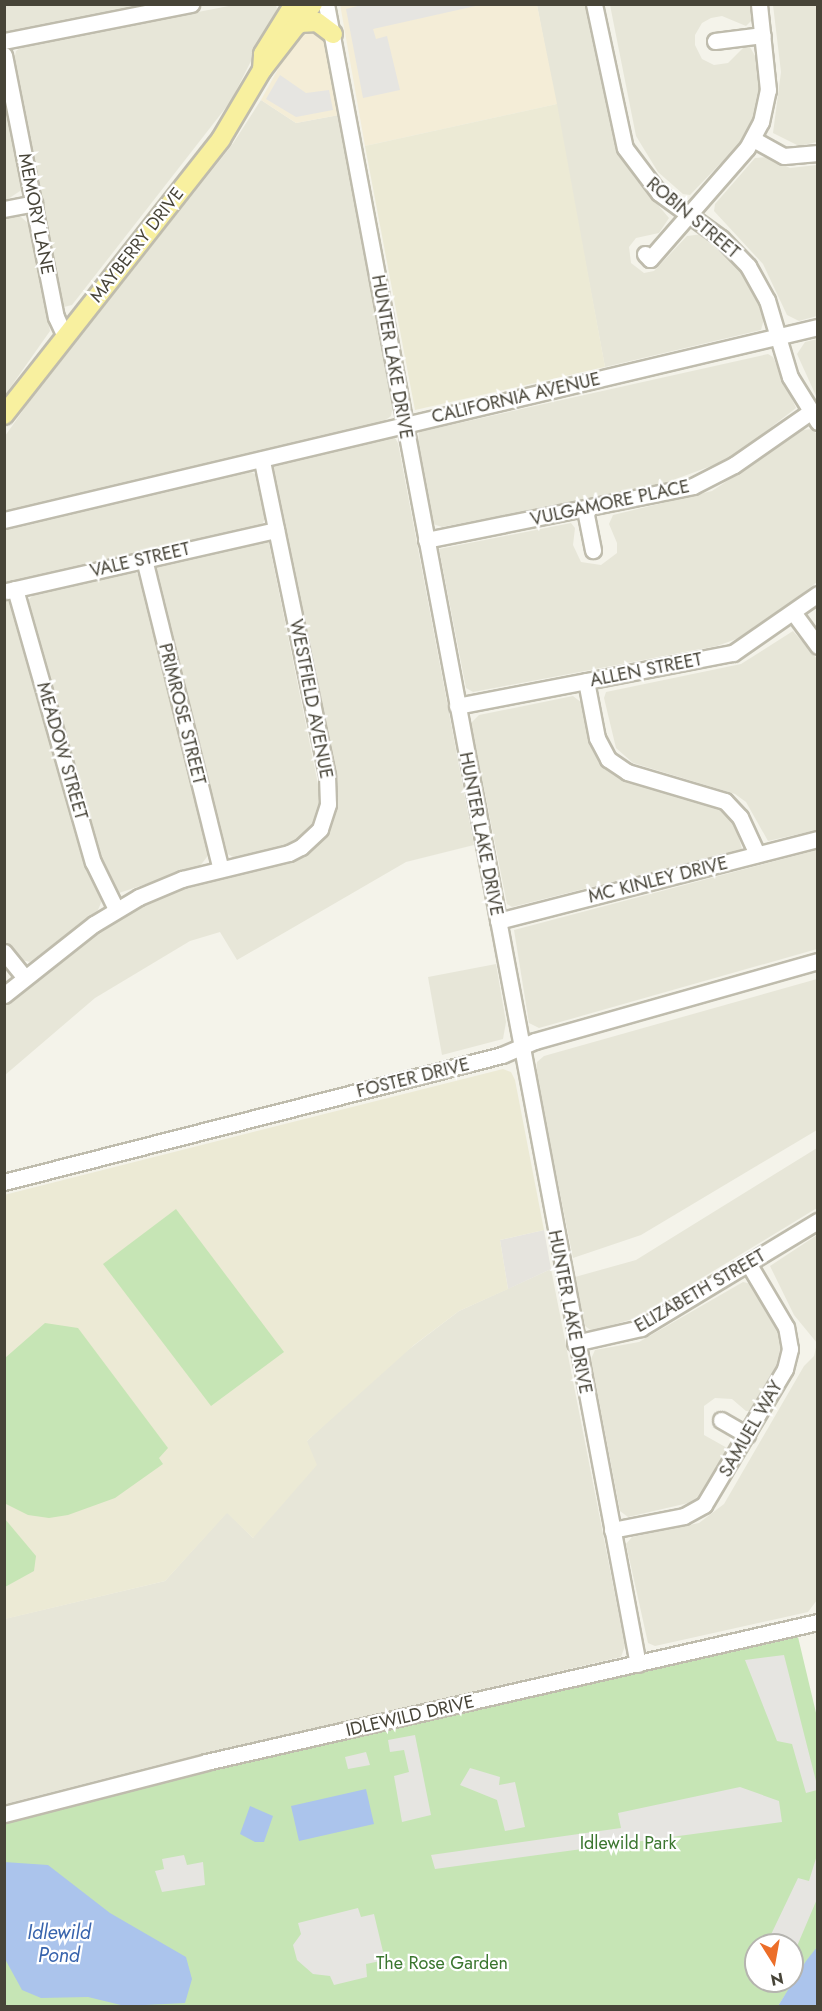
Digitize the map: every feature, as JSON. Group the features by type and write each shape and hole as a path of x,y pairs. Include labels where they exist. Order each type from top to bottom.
{"main road":[{"name":"MAYBERRY DRIVE","path":"4,415 221,139 262,70 263,54 287,14 313,4"},
{"path":"287,14 300,23 317,22 333,34"}],"street":[{"name":"HUNTER LAKE DRIVE","path":"327,4 575,1343 638,1664"},
{"name":"ROBIN STREET","path":"594,4 625,148 646,180 721,238 748,266 767,300 789,377 814,417"},
{"path":"645,254 650,259 753,139 761,122 768,90 759,4"},
{"path":"4,41 184,5"},
{"path":"715,41 763,35"},
{"name":"MEMORY LANE","path":"4,55 56,317 65,336"},
{"path":"753,139 784,156 818,153"},
{"path":"4,209 34,203"},
{"name":"CALIFORNIA AVENUE","path":"4,520 389,431 404,424 818,327"},
{"name":"VULGAMORE PLACE","path":"426,540 585,510 693,486 734,465 814,417"},
{"name":"WESTFIELD AVENUE","path":"4,995 116,909 161,887 301,847 320,828 328,804 327,775 262,460"},
{"path":"585,510 593,550"},
{"name":"VALE STREET","path":"10,590 276,530"},
{"name":"PRIMROSE STREET","path":"144,559 221,869"},
{"name":"MEADOW STREET","path":"10,590 93,862 116,909"},
{"name":"ALLEN STREET","path":"457,706 733,653 818,594"},
{"path":"793,612 818,646"},
{"path":"586,681 597,738 608,759 627,772 725,801 740,817 757,854"},
{"name":"MC KINLEY DRIVE","path":"498,921 818,839"},
{"path":"4,952 25,978"},
{"name":"FOSTER DRIVE","path":"4,1182 520,1049 818,961"},
{"name":"ELIZABETH STREET","path":"575,1343 641,1328 818,1221"},
{"name":"SAMUEL WAY","path":"612,1530 684,1516 704,1505 785,1369 790,1349 786,1327 748,1263"},
{"path":"721,1420 747,1435"},
{"name":"IDLEWILD DRIVE","path":"4,1814 161,1773 818,1622"}],"shaded area":[{"path":"5,4 149,4 149,5 5,33"},
{"path":"340,4 537,5 557,104 365,146"},
{"path":"365,4 480,5 373,29 376,39 387,36 400,90 363,98 346,9"},
{"path":"234,5 276,5 277,9 231,101 72,305 64,307 14,60 16,51 23,46"},
{"path":"537,5 588,5 617,148 634,177 669,218 659,233 636,238 629,247 631,263 644,273 654,271 687,236 703,234 723,250 750,284 764,319 761,330 605,367"},
{"path":"610,5 751,5 752,20 746,26 722,16 702,23 695,35 695,45 702,59 714,65 728,63 743,48 750,47 758,61 760,88 759,105 743,140 690,195 683,194 658,172 636,136"},
{"path":"773,5 817,5 817,142 799,146 773,133 781,72"},
{"path":"307,25 325,37 339,115 296,123 261,100 299,31"},
{"path":"280,75 306,93 329,90 333,110 296,117 266,99"},
{"path":"4,94 23,189 5,201 4,201"},
{"path":"261,100 296,123 339,115 393,406 391,416 376,427 5,512 5,436 38,389 232,145"},
{"path":"557,104 605,367 415,410 365,146"},
{"path":"767,157 790,168 817,165 817,316 799,321 787,315 763,264 714,211 715,204 755,158"},
{"path":"4,217 21,217 30,225 50,331 5,395"},
{"path":"818,339 817,398 797,354 805,342"},
{"path":"768,354 773,357 796,408 730,459 657,486 442,527 433,524 418,441 419,432"},
{"path":"813,429 817,435 817,582 750,634 717,646 473,692 466,688 439,549 571,523 575,528 573,545 581,562 601,565 617,553 617,543 609,524 613,515 712,491 803,430"},
{"path":"395,438 398,443 474,845 406,862 237,960 220,932 190,941 95,998 5,1075 5,1005 98,929 168,892 298,857 323,837 336,805 335,780 273,467 278,463"},
{"path":"248,470 258,476 266,516 261,527 5,586 4,528"},
{"path":"268,538 321,799 313,823 300,838 273,850 235,858 224,852 154,571 159,564"},
{"path":"132,569 142,578 210,853 200,866 119,893 113,892 101,868 26,603 37,590"},
{"path":"5,600 13,604 103,898 98,910 30,962 18,959 5,943"},
{"path":"793,631 817,659 817,830 768,841 746,802 735,794 633,763 616,748 604,698 606,692 741,664"},
{"path":"573,696 582,703 594,750 613,775 717,807 735,824 742,849 512,907 507,904 471,723 479,715"},
{"path":"817,850 817,949 539,1028 529,1023 514,930"},
{"path":"496,964 506,1022 503,1039 442,1055 428,977"},
{"path":"817,979 817,1130 641,1235 573,1258 536,1073 537,1062 544,1056"},
{"path":"503,1069 511,1072 515,1080 544,1230 500,1240 508,1289 459,1311 414,1345 307,1441 317,1465 253,1538 227,1513 165,1581 5,1619 4,1195"},
{"path":"817,1148 817,1208 636,1318 592,1331 585,1326 575,1277 636,1260"},
{"path":"544,1230 551,1269 508,1289 500,1240"},
{"path":"817,1235 817,1343 794,1315 770,1266"},
{"path":"551,1269 625,1646 621,1657 165,1763 5,1804 4,1619 165,1581 227,1512 253,1538 307,1441 383,1369 459,1311"},
{"path":"743,1282 752,1284 781,1334 779,1362 752,1411 746,1411 732,1399 715,1398 704,1406 704,1435 729,1449 707,1491 697,1501 628,1517 620,1511 591,1359 595,1350 639,1342"},
{"path":"817,1343 817,1600 808,1612 655,1646 648,1643 626,1544 632,1537 699,1523 724,1504 804,1366 814,1356"},
{"path":"784,1655 817,1785 817,1790 806,1793 792,1744 777,1741 745,1660"},
{"path":"415,1735 431,1815 402,1822 394,1776 409,1772 404,1750 390,1752 388,1740"},
{"path":"366,1752 370,1765 348,1769 345,1757"},
{"path":"470,1768 500,1777 499,1785 515,1782 525,1827 505,1831 497,1800 460,1785"},
{"path":"740,1787 779,1801 782,1822 435,1869 431,1855 621,1828 618,1813"},
{"path":"184,1855 187,1865 203,1862 205,1885 162,1892 155,1871 164,1869 162,1859"},
{"path":"817,1855 817,1899 803,1933 772,1933 798,1878 809,1881"},
{"path":"358,1908 361,1917 374,1914 385,1960 366,1964 367,1977 334,1985 330,1976 313,1974 297,1960 293,1945 301,1934 298,1923"}],"green space":[{"path":"176,1209 284,1352 211,1406 103,1264"},
{"path":"45,1323 78,1328 168,1448 159,1458 163,1464 115,1498 68,1515 49,1518 28,1515 4,1503 5,1358"},
{"path":"5,1519 36,1556 34,1571 5,1587"},
{"name":"Idlewild Park","path":"798,1637 817,1717 817,1947 804,1967 804,1933 744,1933 744,1993 787,1993 778,2006 5,2006 5,1824 184,1777"}],"water":[{"path":"366,1789 374,1824 299,1841 291,1806"},
{"path":"250,1806 273,1816 264,1842 255,1842 240,1834"},
{"name":"Idlewild Pond","path":"4,1862 48,1865 110,1913 186,1957 192,1979 185,2003 125,2006 88,1997 41,1998 22,1990 5,1959"},
{"path":"817,1947 817,2006 778,2006 786,1993 804,1993 806,1961"}],"park label":[{"name":"The Rose Garden","path":"442,1963"}]}
